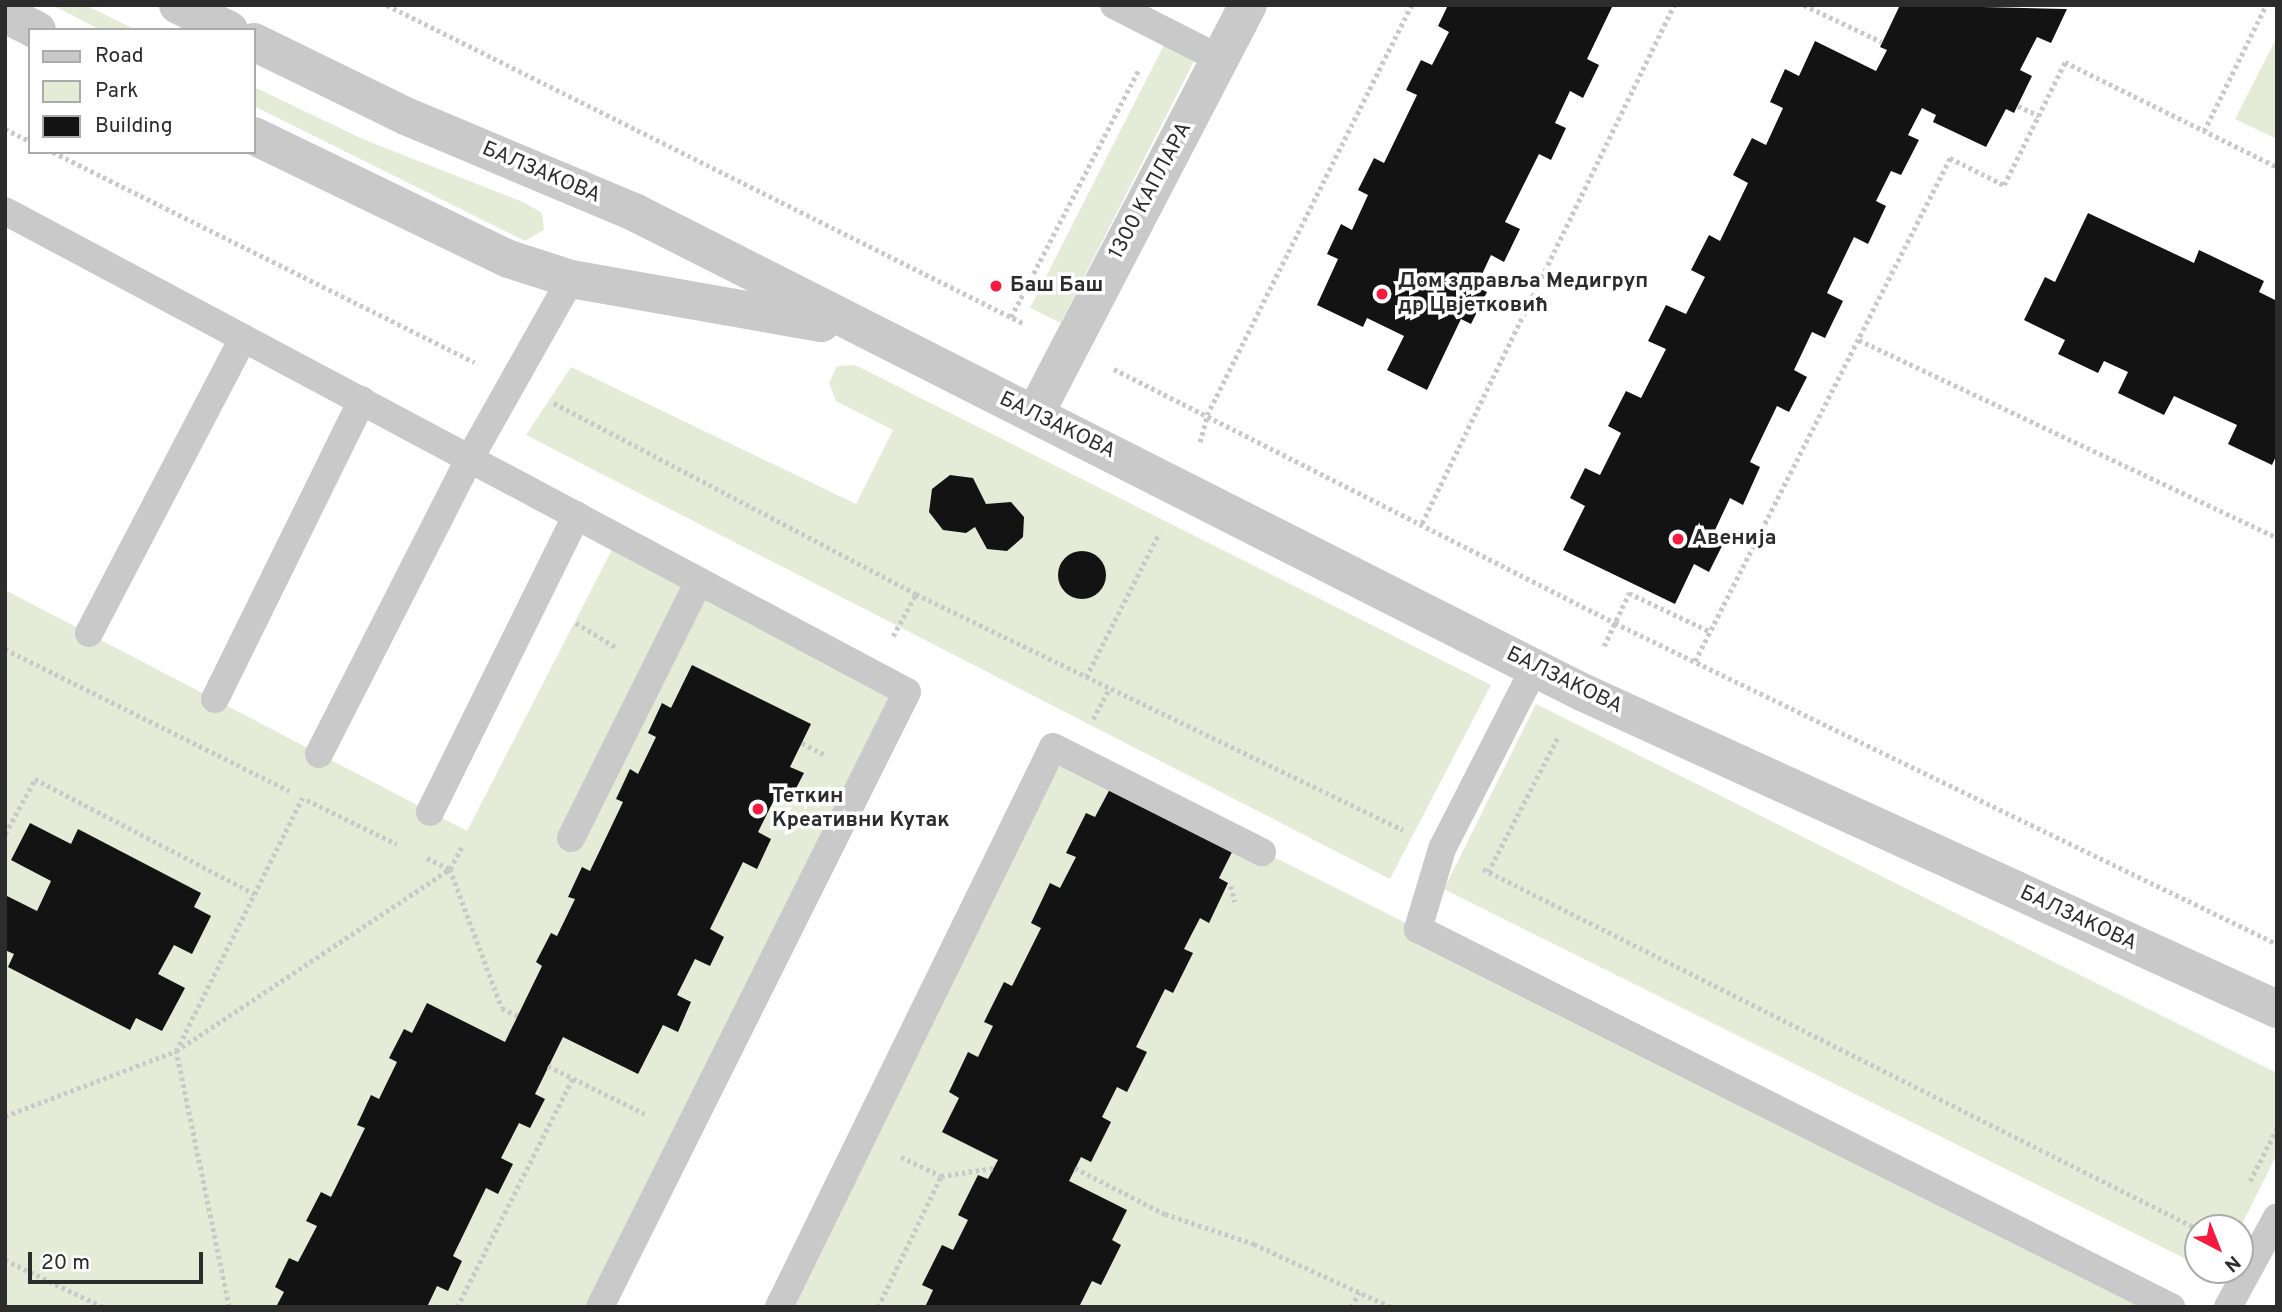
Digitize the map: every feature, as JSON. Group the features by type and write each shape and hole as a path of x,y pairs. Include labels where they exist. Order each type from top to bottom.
{"street":[{"path":"178,5 225,28"},
{"name":"1300 КАПЛАРА","path":"1035,414 1248,5"},
{"path":"5,14 33,28"},
{"name":"БАЛЗАКОВА","path":"256,43 408,117 636,213 861,331 1035,414 1181,491 1535,667 2277,1009"},
{"name":"БАЛЗАКОВА","path":"256,137 509,259 571,279 861,331"}],"lane":[{"path":"1114,5 1220,59"},
{"path":"5,211 577,515 698,583 907,692 600,1307"},
{"path":"319,754 470,458 571,279"},
{"path":"89,633 243,338"},
{"path":"215,699 362,400"},
{"path":"430,812 577,515"},
{"path":"571,838 698,583"},
{"path":"1535,667 1442,849 1418,929 2171,1307"},
{"path":"779,1307 1053,747 1262,852"},
{"path":"2228,1307 2277,1217"}],"path":[{"path":"387,5 1695,661 2277,944"},
{"path":"1086,677 1181,491 1207,415 1411,5"},
{"path":"1422,523 1674,5"},
{"path":"1804,5 1882,43"},
{"path":"2204,131 2266,5"},
{"path":"1011,317 1160,28"},
{"path":"1695,661 1950,158 2004,185 2065,62 2277,167"},
{"path":"2018,106 2039,116"},
{"path":"5,129 28,140"},
{"path":"57,154 514,382 1086,677 1442,849 2184,1222"},
{"path":"1859,340 2277,538"},
{"path":"5,649 401,845"},
{"path":"802,743 831,758"},
{"path":"5,835 35,779 255,894"},
{"path":"229,1307 176,1051 302,797"},
{"path":"413,852 450,869 502,1008 518,1016"},
{"path":"548,1066 649,1116"},
{"path":"457,1307 573,1077"},
{"path":"893,1153 941,1176 993,1168"},
{"path":"1075,1168 1165,1214 1254,1244 1391,1307"},
{"path":"878,1307 941,1176"},
{"path":"5,1259 103,1307"},
{"path":"1351,1307 1359,1292"}],"green space":[{"path":"52,5 85,5 132,28 97,28"},
{"path":"2277,37 2277,139 2235,119"},
{"path":"1165,43 1195,58 1060,323 1030,308"},
{"path":"256,88 365,140 525,203 542,213 544,230 525,241 256,107"},
{"path":"855,365 1491,685 1390,879 526,435 571,367 856,504 893,430 836,401 829,383 837,366"},
{"path":"618,538 909,693 601,1307 5,1307 5,590 467,831"},
{"path":"1536,704 2277,1073 2277,1154 2247,1214 2184,1214 2184,1258 1444,889"},
{"path":"1053,747 2080,1259 2171,1307 780,1307"}],"building":[{"path":"1448,5 1613,5 1587,59 1599,65 1583,98 1570,91 1555,123 1566,128 1551,160 1539,154 1505,222 1520,229 1504,262 1491,255 1476,287 1487,292 1471,324 1461,319 1427,390 1387,370 1404,336 1367,318 1363,327 1317,305 1338,259 1327,254 1341,224 1352,230 1368,195 1358,190 1374,158 1384,163 1417,95 1406,90 1421,60 1432,65 1449,32 1438,26"},
{"path":"1900,5 2067,9 2051,43 2037,37 2020,70 2032,76 2014,113 2006,109 1986,147 1933,122 1936,115 1922,108 1908,135 1919,140 1901,175 1891,171 1876,201 1886,206 1868,244 1854,237 1827,293 1843,301 1825,338 1812,332 1794,370 1807,377 1789,412 1777,406 1750,462 1760,467 1743,505 1730,498 1715,530 1727,536 1709,572 1694,564 1675,604 1563,550 1585,506 1570,498 1585,468 1600,475 1621,433 1608,426 1626,391 1641,398 1666,349 1648,341 1666,305 1686,314 1705,277 1691,270 1709,235 1720,241 1748,183 1733,175 1752,138 1766,145 1783,108 1770,102 1785,69 1799,76 1815,41 1876,71 1887,50 1880,47"},
{"path":"2088,213 2194,263 2199,250 2264,281 2259,292 2277,301 2277,454 2272,465 2228,444 2237,425 2174,396 2164,415 2118,393 2128,372 2104,361 2098,373 2058,354 2065,340 2024,320 2045,277 2055,282"},
{"path":"950,475 973,478 986,504 1011,502 1024,517 1023,537 1007,551 987,549 975,527 966,533 943,530 929,512 932,489"},
{"path":"1082,551 1099,558 1106,575 1099,592 1082,599 1065,592 1058,575 1065,558"},
{"path":"692,665 811,724 790,767 804,773 789,802 776,796 758,832 771,839 757,869 743,862 710,929 724,937 710,966 695,959 677,995 691,1002 678,1032 663,1025 638,1074 563,1037 535,1094 545,1099 530,1128 519,1123 501,1158 513,1164 498,1194 486,1188 453,1256 462,1261 448,1291 437,1286 427,1307 276,1307 284,1292 275,1287 289,1258 298,1262 317,1226 306,1221 321,1192 331,1197 365,1128 357,1125 371,1095 379,1099 397,1062 389,1058 404,1029 412,1033 427,1003 505,1042 542,966 536,962 551,933 557,936 575,899 568,897 582,867 590,871 623,802 616,799 630,769 638,774 656,737 648,733 662,703 671,708"},
{"path":"1111,787 1234,848 1219,878 1228,883 1209,923 1200,918 1184,949 1193,953 1173,993 1165,989 1136,1047 1147,1052 1127,1092 1117,1087 1102,1117 1111,1122 1091,1162 1081,1157 1069,1181 1127,1210 1112,1240 1121,1245 1101,1285 1092,1281 1079,1307 925,1307 933,1290 922,1285 942,1245 953,1250 968,1220 958,1215 978,1175 988,1179 998,1160 942,1132 959,1098 949,1092 968,1052 978,1057 993,1026 984,1022 1004,982 1012,986 1041,928 1031,923 1050,883 1060,888 1076,857 1066,853 1086,813 1095,817"},
{"path":"30,823 71,844 78,829 201,893 194,907 211,916 192,954 174,945 158,974 185,988 162,1031 136,1018 130,1030 8,967 14,954 5,950 5,895 37,911 51,881 11,860"}],"place":[{"name":"Баш Баш","path":"996,286"},
{"name":"Дом здравља Медигруп др Цвјетковић","path":"1382,294"},
{"name":"Авенија","path":"1678,539"},
{"name":"Теткин Креативни Кутак","path":"758,809"}]}
